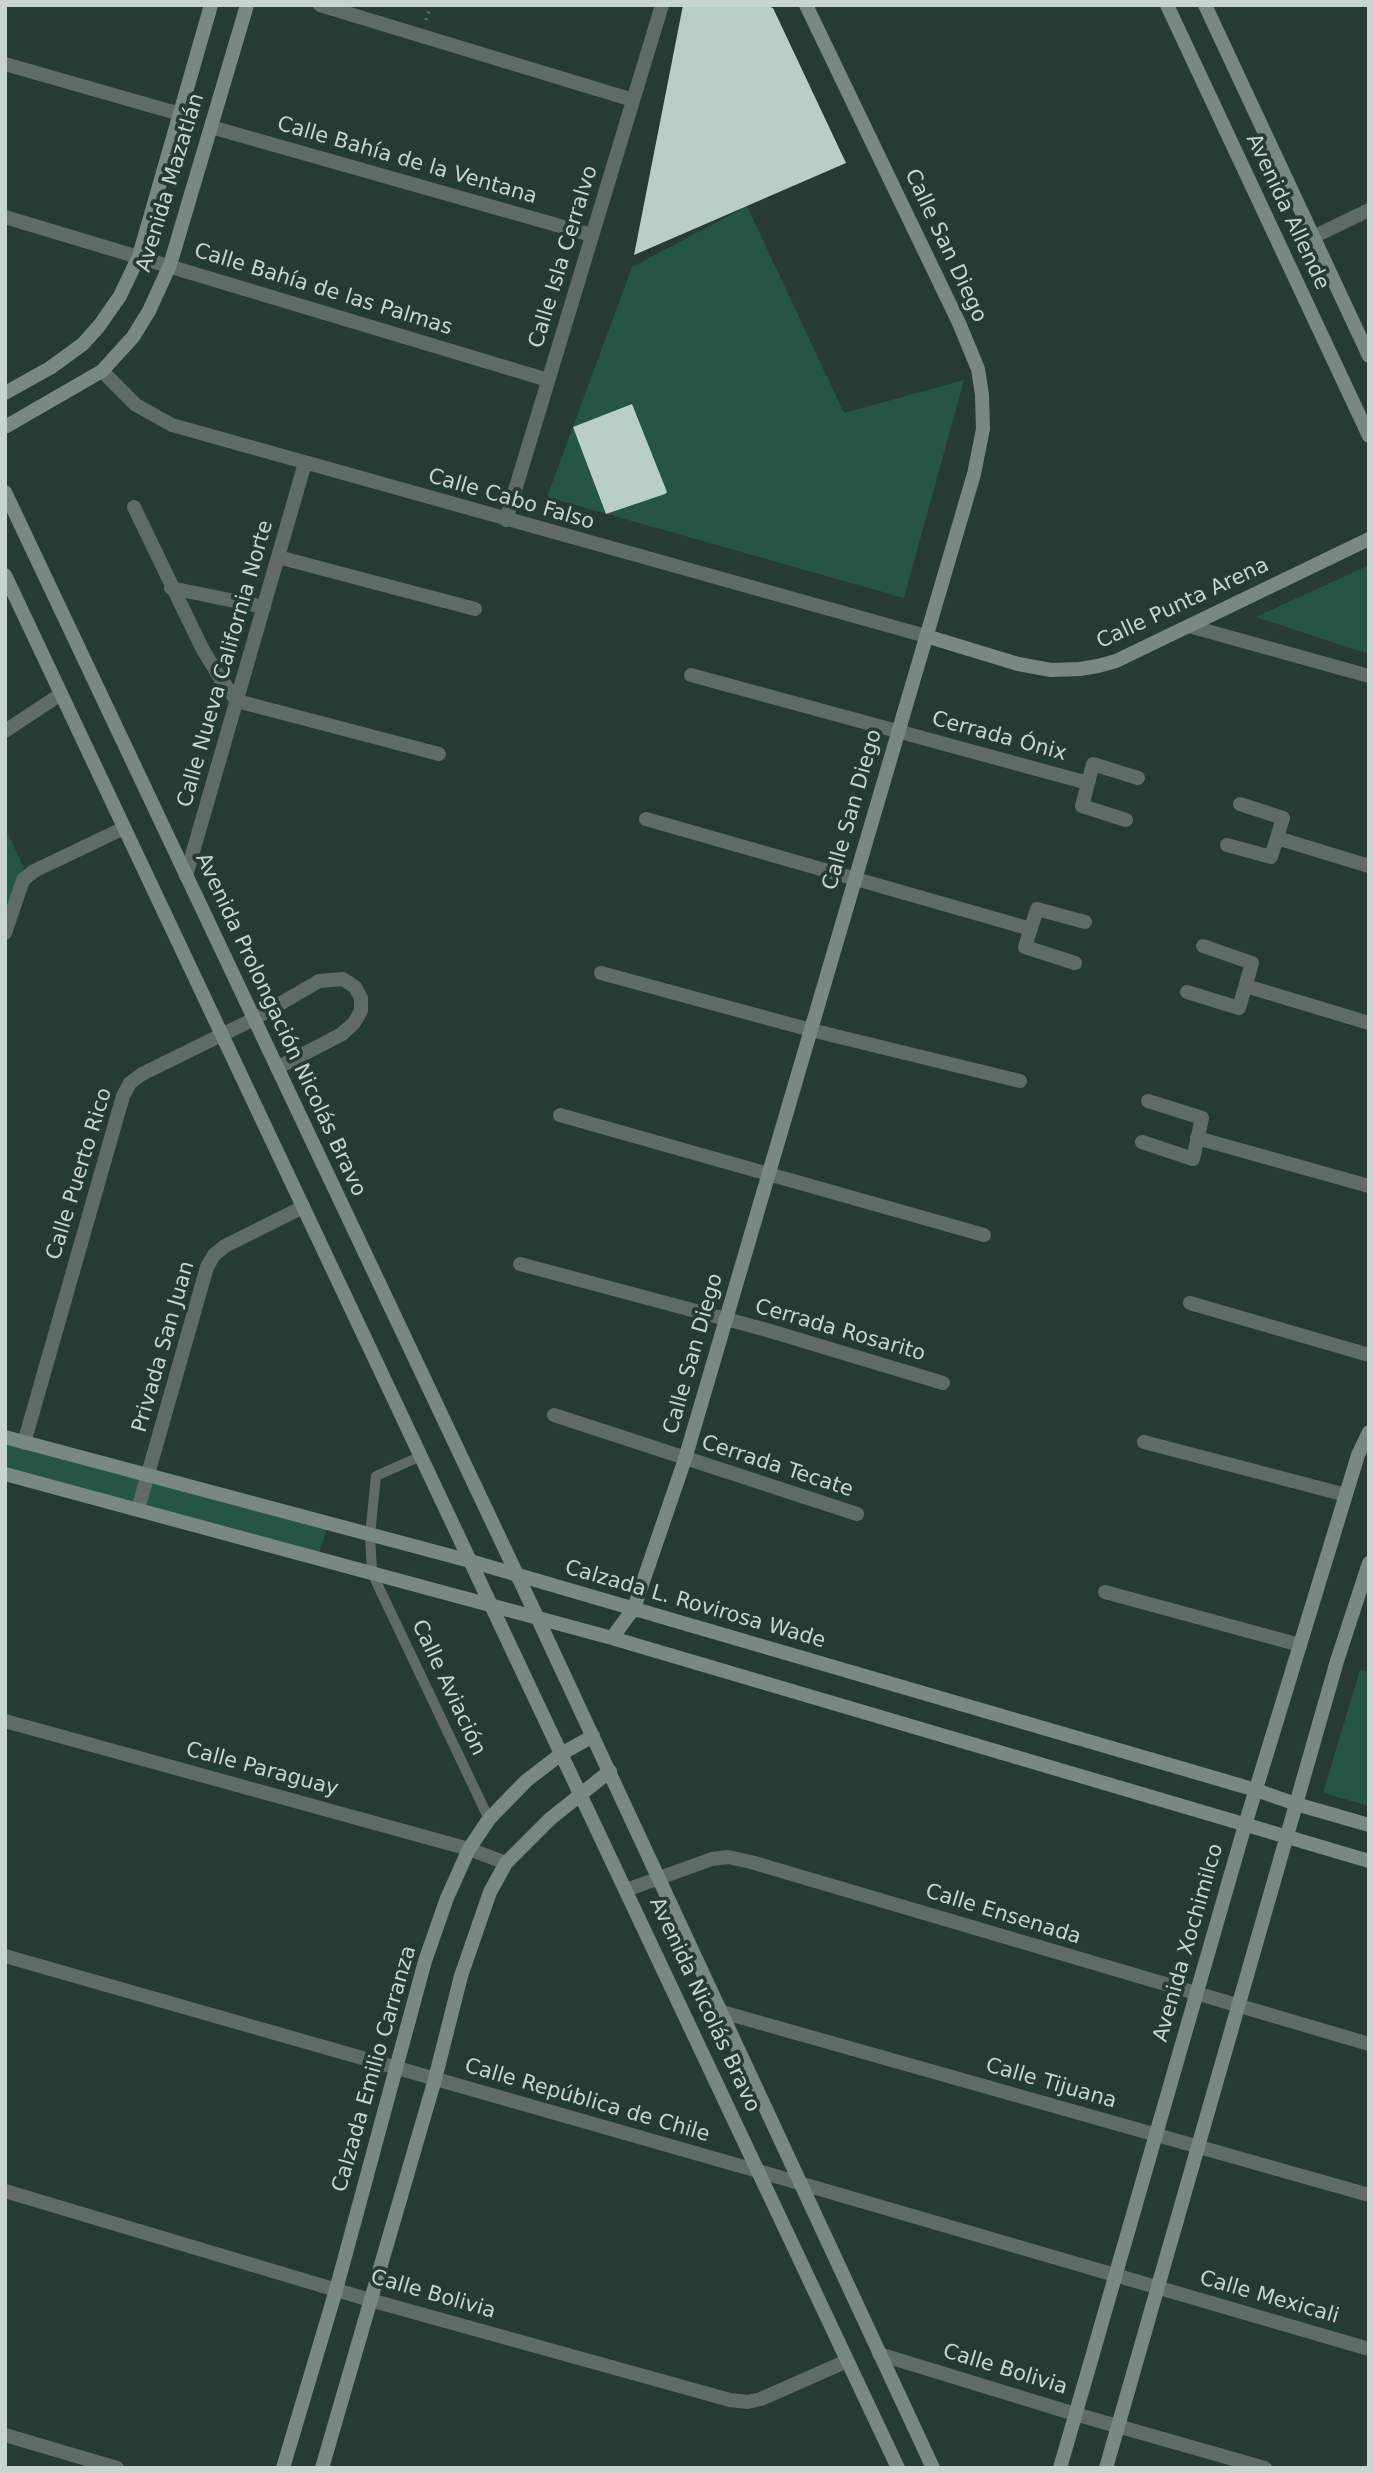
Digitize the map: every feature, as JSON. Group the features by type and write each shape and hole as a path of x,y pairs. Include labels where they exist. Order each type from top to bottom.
{"street":[{"name":"Avenida Mazatlán","path":"5,393 50,368 83,344 120,296 139,256 211,5"},
{"name":"Avenida Mazatlán","path":"5,427 102,371 133,337 149,311 170,265 247,5"},
{"path":"320,5 633,100"},
{"name":"Calle Isla Cerralvo","path":"506,520 662,5"},
{"name":"Calle San Diego","path":"612,1638 634,1608 685,1459 974,474 981,440 982,395 978,369 959,323 806,5"},
{"name":"Avenida Allende","path":"1167,5 1369,436"},
{"name":"Avenida Allende","path":"1205,5 1369,356"},
{"path":"5,64 180,114"},
{"name":"Calle Bahía de la Ventana","path":"211,127 592,235"},
{"path":"1313,237 1369,210"},
{"name":"Calle Bahía de las Palmas","path":"5,217 548,380"},
{"name":"Calle Cabo Falso","path":"102,371 136,405 172,425 926,636"},
{"name":"Calle Nueva California Norte","path":"186,876 305,463"},
{"name":"Avenida Prolongación Nicolás Bravo","path":"5,492 518,1576"},
{"path":"134,507 171,588 220,678 237,701 439,754"},
{"name":"Calle Punta Arena","path":"926,636 1018,664 1051,670 1080,669 1116,661 1369,539"},
{"path":"278,557 475,609"},
{"path":"5,575 471,1561"},
{"path":"171,588 264,607"},
{"path":"1189,626 1369,676"},
{"name":"Cerrada Ónix","path":"691,675 1088,783"},
{"path":"5,731 61,694"},
{"path":"1126,820 1082,806 1093,764 1138,778"},
{"path":"1227,845 1271,857 1283,818 1240,804"},
{"path":"646,819 1031,929"},
{"path":"5,933 23,880 34,871 124,828"},
{"path":"1277,838 1369,866"},
{"path":"1074,962 1026,947 1037,909 1085,922"},
{"path":"1186,992 1239,1007 1252,963 1203,946"},
{"path":"601,973 811,1030 1020,1081"},
{"name":"Calle Puerto Rico","path":"24,1443 123,1096 130,1083 142,1074 254,1019 319,981 343,979 355,987 361,998 361,1011 354,1023 342,1034 277,1068"},
{"path":"1246,986 1369,1023"},
{"path":"1142,1142 1193,1158 1202,1118 1149,1101"},
{"path":"560,1115 984,1235"},
{"path":"1197,1139 1369,1186"},
{"name":"Privada San Juan","path":"138,1510 207,1267 214,1255 225,1246 303,1207"},
{"name":"Cerrada Rosarito","path":"520,1264 943,1383"},
{"path":"1190,1303 1369,1355"},
{"name":"Cerrada Tecate","path":"554,1415 856,1514"},
{"name":"Avenida Xochimilco","path":"1060,2468 1245,1825 1358,1455 1369,1432"},
{"name":"Calzada L. Rovirosa Wade","path":"5,1437 471,1561 1369,1825"},
{"path":"1144,1442 1346,1494"},
{"path":"5,1474 612,1638 1369,1861"},
{"name":"Avenida Nicolás Bravo","path":"471,1561 898,2468"},
{"path":"1106,2468 1337,1661 1369,1563"},
{"name":"Avenida Nicolás Bravo","path":"518,1576 933,2468"},
{"path":"1105,1592 1300,1645"},
{"name":"Calle Paraguay","path":"5,1721 469,1849 506,1863"},
{"name":"Calzada Emilio Carranza","path":"284,2468 336,2290 425,1961 447,1898 469,1849 489,1819 526,1781 561,1754 593,1736"},
{"path":"322,2468 435,2080 461,1976 481,1915 506,1863 580,1794 610,1771"},
{"name":"Calle Ensenada","path":"626,1890 712,1858 728,1857 1369,2044"},
{"name":"Calle República de Chile","path":"5,1956 799,2182 1157,2288"},
{"name":"Calle Tijuana","path":"722,2012 1369,2195"},
{"name":"Calle Bolivia","path":"5,2191 370,2300 730,2400 747,2402 761,2399 847,2361"},
{"name":"Calle Mexicali","path":"1157,2288 1369,2349"},
{"name":"Calle Bolivia","path":"879,2354 1265,2468"},
{"path":"5,2435 117,2468"}],"lane":[{"path":"372,1573 370,1535 376,1476 421,1456"},
{"name":"Calle Aviación","path":"372,1573 489,1819"}],"green space":[{"path":"747,206 844,413 964,380 904,598 547,497 632,267"},
{"path":"1369,565 1369,654 1256,617"},
{"path":"5,828 28,876 5,931"},
{"path":"5,1438 147,1477 138,1508 5,1473"},
{"path":"149,1477 328,1525 318,1557 139,1509"},
{"path":"1360,1670 1369,1672 1369,1806 1323,1793"}],"building":[{"path":"683,5 765,5 773,8 846,163 634,255"},
{"path":"632,404 667,492 606,514 573,427"}]}
